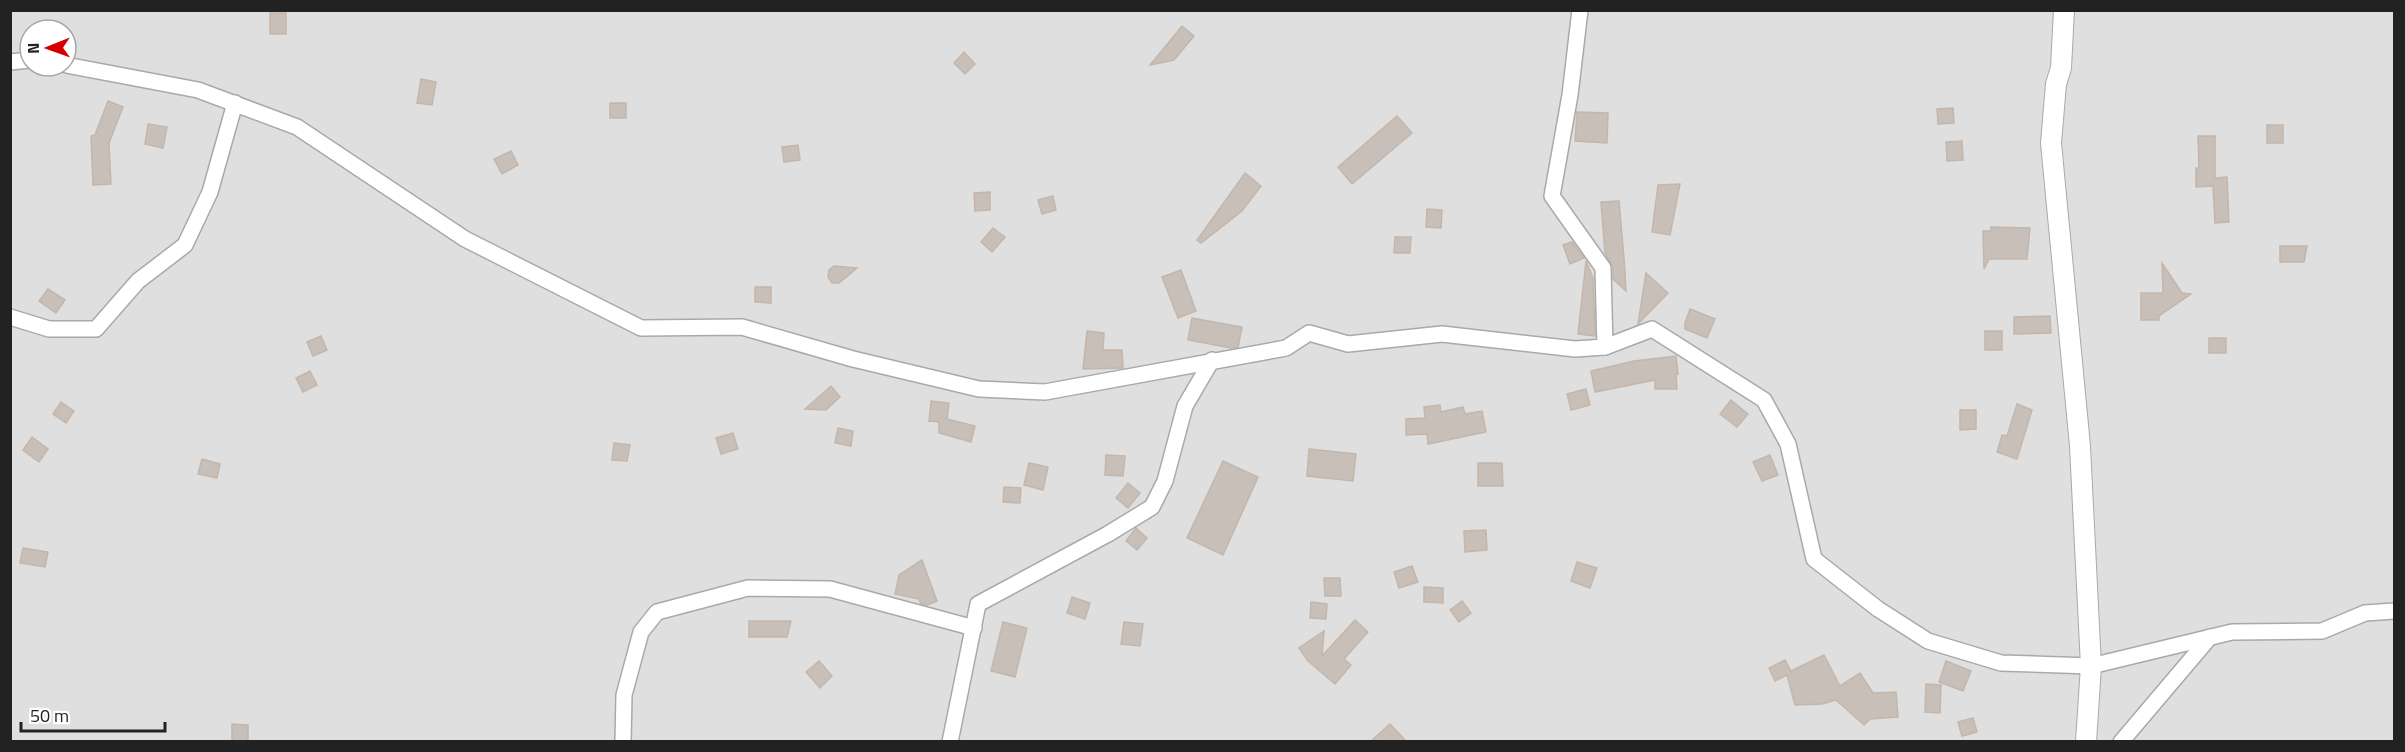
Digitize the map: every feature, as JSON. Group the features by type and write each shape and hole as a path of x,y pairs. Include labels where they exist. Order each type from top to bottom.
{"street":[{"path":"1580,10 1570,95 1552,196 1604,268 1605,346"},
{"path":"2064,10 2061,68 2056,84 2051,143 2080,446 2091,666 2086,741"},
{"path":"78,67 198,90 297,127 465,239 641,328 742,327 853,359 980,388 1044,392 1286,348 1309,333 1348,344 1442,334 1575,349 1605,346 1652,329 1764,400 1788,444 1814,558 1878,609 1928,641 2001,663 2091,666 2232,632 2322,631 2365,613 2394,611"},
{"path":"10,317 48,329 96,329 138,281 185,245 210,192 235,103"},
{"path":"950,741 978,604 1108,534 1152,507 1164,482 1185,406 1212,360"},
{"path":"623,741 624,695 640,632 657,612 748,588 830,590 974,628"},
{"path":"2121,741 2210,637"}],"shaded area":[{"path":"11,11 2394,11 2394,741 11,741"}],"building":[{"path":"270,13 286,13 286,34 270,34"},
{"path":"1182,26 1194,36 1174,60 1150,65"},
{"path":"964,52 975,64 965,74 954,63"},
{"path":"421,79 436,82 432,105 417,103"},
{"path":"108,101 123,107 109,143 111,184 93,185 91,136 95,135"},
{"path":"610,103 626,103 626,118 610,118"},
{"path":"1953,108 1954,123 1938,124 1937,109"},
{"path":"1577,112 1608,113 1607,143 1575,141"},
{"path":"1397,116 1412,133 1352,184 1338,167"},
{"path":"148,124 167,127 163,148 145,144"},
{"path":"2267,125 2283,125 2283,143 2267,143"},
{"path":"2198,136 2215,136 2215,178 2227,177 2229,222 2215,223 2213,186 2196,187 2196,168 2199,168"},
{"path":"1962,141 1963,160 1947,161 1946,142"},
{"path":"798,145 800,160 784,162 782,147"},
{"path":"511,151 518,165 502,174 494,159"},
{"path":"1245,173 1261,186 1242,211 1201,243 1197,240"},
{"path":"1680,184 1670,235 1652,232 1658,185"},
{"path":"990,192 990,210 975,211 974,193"},
{"path":"1053,196 1056,210 1042,214 1038,200"},
{"path":"1619,201 1626,291 1613,279 1613,267 1605,253 1601,202"},
{"path":"1427,209 1442,210 1441,228 1426,227"},
{"path":"1991,227 2030,228 2027,259 1989,259 1984,269 1983,231 1991,231"},
{"path":"993,228 1005,237 992,252 981,242"},
{"path":"1395,237 1411,237 1410,253 1394,253"},
{"path":"1572,242 1584,258 1570,264 1563,245"},
{"path":"2280,246 2307,246 2304,262 2280,262"},
{"path":"1586,261 1593,278 1595,336 1578,334"},
{"path":"2162,263 2182,293 2191,294 2159,316 2159,320 2141,320 2141,293 2163,293"},
{"path":"834,266 857,268 839,283 832,283 828,277 829,270"},
{"path":"1181,270 1196,311 1178,318 1162,277"},
{"path":"1646,273 1668,293 1638,324"},
{"path":"755,287 771,287 771,303 755,302"},
{"path":"48,289 65,300 56,313 39,301"},
{"path":"1690,309 1715,319 1707,338 1685,329"},
{"path":"2050,316 2051,333 2014,334 2014,317"},
{"path":"1192,318 1242,327 1238,347 1231,348 1188,340"},
{"path":"1087,331 1104,333 1103,350 1122,350 1123,368 1083,369"},
{"path":"1985,331 2002,331 2002,350 1985,350"},
{"path":"321,336 327,350 313,356 307,342"},
{"path":"2209,338 2226,338 2226,353 2209,353"},
{"path":"1676,356 1677,389 1655,389 1655,380 1595,392 1591,371 1634,361"},
{"path":"310,371 317,385 303,392 296,378"},
{"path":"831,386 840,397 826,410 805,409"},
{"path":"1586,389 1590,405 1571,410 1567,394"},
{"path":"1731,400 1748,414 1737,427 1720,414"},
{"path":"931,401 949,403 947,419 975,426 971,442 939,433 939,422 929,421"},
{"path":"61,402 74,411 66,423 53,414"},
{"path":"2017,404 2032,410 2017,459 1997,452 2002,435 2007,436"},
{"path":"1440,405 1441,412 1463,407 1465,414 1482,411 1486,432 1428,444 1427,434 1406,435 1406,419 1425,418 1424,407"},
{"path":"1960,410 1976,410 1976,429 1960,430"},
{"path":"838,428 853,431 851,446 835,443"},
{"path":"733,433 738,449 721,454 716,438"},
{"path":"32,437 48,449 39,462 23,450"},
{"path":"614,443 630,445 627,461 612,460"},
{"path":"1309,449 1356,454 1353,481 1307,476"},
{"path":"1106,455 1125,456 1123,476 1105,475"},
{"path":"1770,455 1778,475 1762,481 1753,462"},
{"path":"202,459 220,464 217,478 198,474"},
{"path":"1223,461 1258,477 1223,555 1187,538"},
{"path":"1029,463 1048,467 1043,490 1024,485"},
{"path":"1478,463 1502,463 1503,486 1478,486"},
{"path":"1128,483 1140,493 1128,508 1116,498"},
{"path":"1004,487 1021,488 1020,503 1003,502"},
{"path":"1136,528 1147,538 1137,550 1126,541"},
{"path":"1486,530 1487,550 1465,552 1464,531"},
{"path":"23,548 48,552 45,567 20,563"},
{"path":"922,560 937,601 927,605 921,604 919,599 895,594 899,575"},
{"path":"1577,562 1597,568 1590,588 1571,581"},
{"path":"1412,566 1418,582 1399,588 1394,572"},
{"path":"1324,578 1340,578 1341,596 1325,596"},
{"path":"1424,587 1443,588 1443,603 1424,602"},
{"path":"1072,597 1090,603 1085,619 1067,613"},
{"path":"1462,601 1471,613 1459,622 1450,610"},
{"path":"1311,602 1327,604 1326,619 1310,618"},
{"path":"1355,620 1368,632 1344,659 1351,665 1335,684 1308,661 1299,648 1324,631 1322,656"},
{"path":"749,621 791,621 787,637 749,637"},
{"path":"1003,622 1027,628 1015,677 991,671"},
{"path":"1124,622 1143,624 1140,646 1121,644"},
{"path":"1824,655 1840,686 1860,673 1873,693 1896,692 1898,717 1870,719 1864,725 1836,700 1822,704 1795,705 1787,675 1775,681 1769,668 1785,660 1791,671"},
{"path":"819,661 832,676 820,688 806,672"},
{"path":"1946,661 1971,671 1963,691 1939,682"},
{"path":"1926,684 1941,685 1940,713 1925,712"},
{"path":"1973,718 1977,732 1962,736 1958,722"},
{"path":"232,724 248,725 248,741 232,741"},
{"path":"1390,724 1406,741 1371,741"}]}
